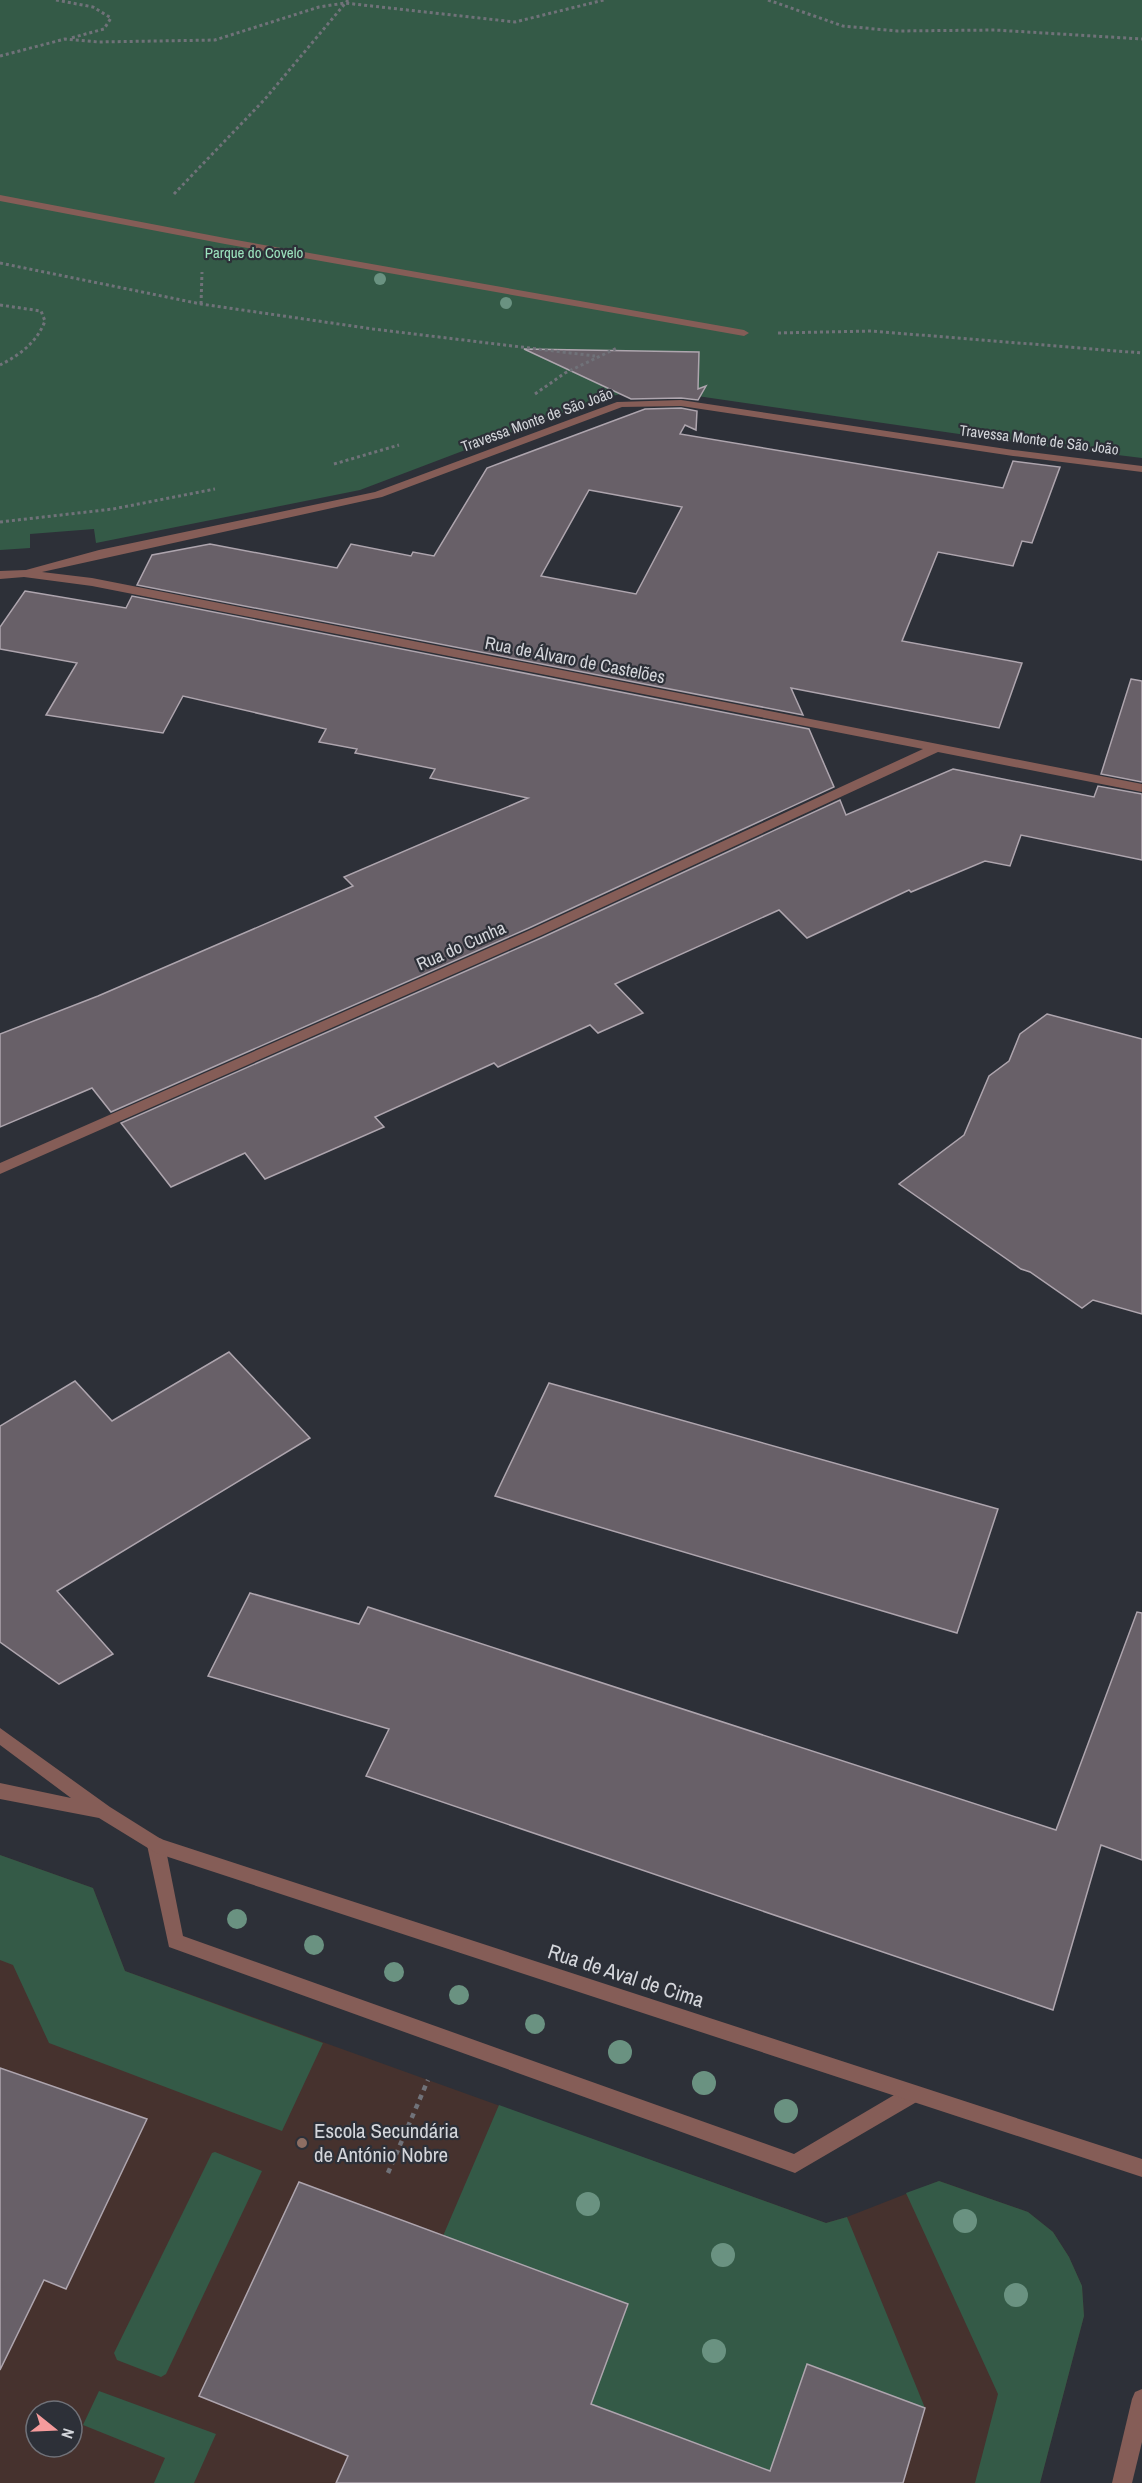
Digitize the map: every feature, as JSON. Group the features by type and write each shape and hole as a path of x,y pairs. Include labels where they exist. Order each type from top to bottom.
{"street":[{"path":"0,198 649,318 744,333"},
{"name":"Travessa Monte de São João","path":"24,573 99,554 378,495 621,404 681,403 1013,453 1142,469"},
{"name":"Rua de Álvaro de Castelões","path":"0,575 24,573 104,585 1142,788"},
{"name":"Rua do Cunha","path":"0,1169 535,933 934,749"},
{"name":"Rua de Aval de Cima","path":"0,1735 104,1812 156,1845 1142,2168"},
{"name":"Rua de Aval de Cima","path":"0,1791 104,1812"},
{"path":"156,1845 175,1941 795,2164 913,2094"},
{"path":"1122,2483 1142,2399"}],"path":[{"path":"0,56 104,29 111,18 106,12 95,8 56,0"},
{"path":"65,39 98,42 215,40 319,7 346,2 515,22 604,0"},
{"path":"768,0 843,26 897,31 995,30 1142,39"},
{"path":"144,226 265,99 346,2"},
{"path":"0,263 201,304 373,329 595,357"},
{"path":"0,305 41,311 45,321 33,342 12,359 0,365"},
{"path":"530,397 565,373 595,357 637,340 649,318"},
{"path":"744,333 872,331 1142,352"},
{"path":"326,466 400,444"},
{"path":"0,522 113,509 215,489"},
{"path":"388,2173 428,2080"}],"shaded area":[{"name":"Escola Secundária de António Nobre","path":"0,1855 93,1888 125,1971 826,2223 939,2181 1028,2212 1053,2232 1069,2257 1082,2286 1084,2316 1040,2483 0,2483"}],"green space":[{"name":"Parque do Covelo","path":"0,0 1142,0 1142,458 1028,444 663,391 621,394 599,399 360,490 96,543 94,529 30,534 30,548 0,550"},
{"path":"0,1855 93,1888 125,1971 323,2043 282,2131 49,2043 13,1965 0,1960"},
{"path":"499,2105 826,2223 847,2217 925,2408 807,2364 770,2471 591,2404 628,2304 443,2236"},
{"path":"215,2152 262,2171 166,2374 161,2377 117,2360 114,2353 212,2153"},
{"path":"939,2181 1028,2212 1053,2232 1069,2257 1082,2286 1084,2316 1040,2483 975,2483 998,2394 906,2193"},
{"path":"99,2391 216,2434 194,2483 154,2483 165,2458 84,2425"}],"building":[{"path":"524,349 699,352 698,389 706,386 698,400 631,399"},
{"path":"681,408 697,411 696,430 685,425 680,434 1003,488 1013,461 1060,467 1032,543 1022,541 1013,566 938,552 902,641 1022,663 999,728 791,688 803,715 137,585 152,555 210,544 337,568 351,544 411,556 413,552 434,556 487,468 645,409","holes":["589,490 682,507 636,594 541,576"]},
{"path":"25,591 126,608 132,596 809,729 834,787 529,928 111,1112 92,1088 0,1127 0,1034 98,996 353,886 344,877 528,798 430,778 435,769 355,753 357,749 319,742 326,729 183,696 163,733 46,715 77,663 0,649 0,627"},
{"path":"1131,679 1142,681 1142,782 1101,774"},
{"path":"953,769 1094,797 1098,786 1142,794 1142,860 1021,835 1010,866 985,861 911,892 909,890 807,938 779,910 615,984 643,1013 598,1033 590,1025 498,1067 494,1063 375,1117 384,1127 265,1179 245,1153 171,1187 121,1123 541,938 840,800 846,815"},
{"path":"1047,1014 1142,1039 1142,1314 1093,1300 1082,1308 1030,1272 1021,1269 899,1184 964,1135 989,1076 1009,1061 1020,1034"},
{"path":"229,1352 310,1438 57,1591 113,1654 59,1684 0,1642 0,1426 75,1381 112,1421"},
{"path":"549,1383 998,1509 957,1633 495,1496"},
{"path":"250,1593 359,1624 368,1607 1056,1830 1137,1612 1142,1613 1142,1860 1101,1845 1053,2010 366,1776 389,1729 208,1676"},
{"path":"0,2068 147,2119 66,2289 44,2280 0,2370"},
{"path":"299,2182 628,2304 591,2404 770,2471 807,2364 925,2408 903,2483 336,2483 348,2456 199,2396"}],"place":[{"name":"Escola Secundária de António Nobre","path":"302,2143"}]}
